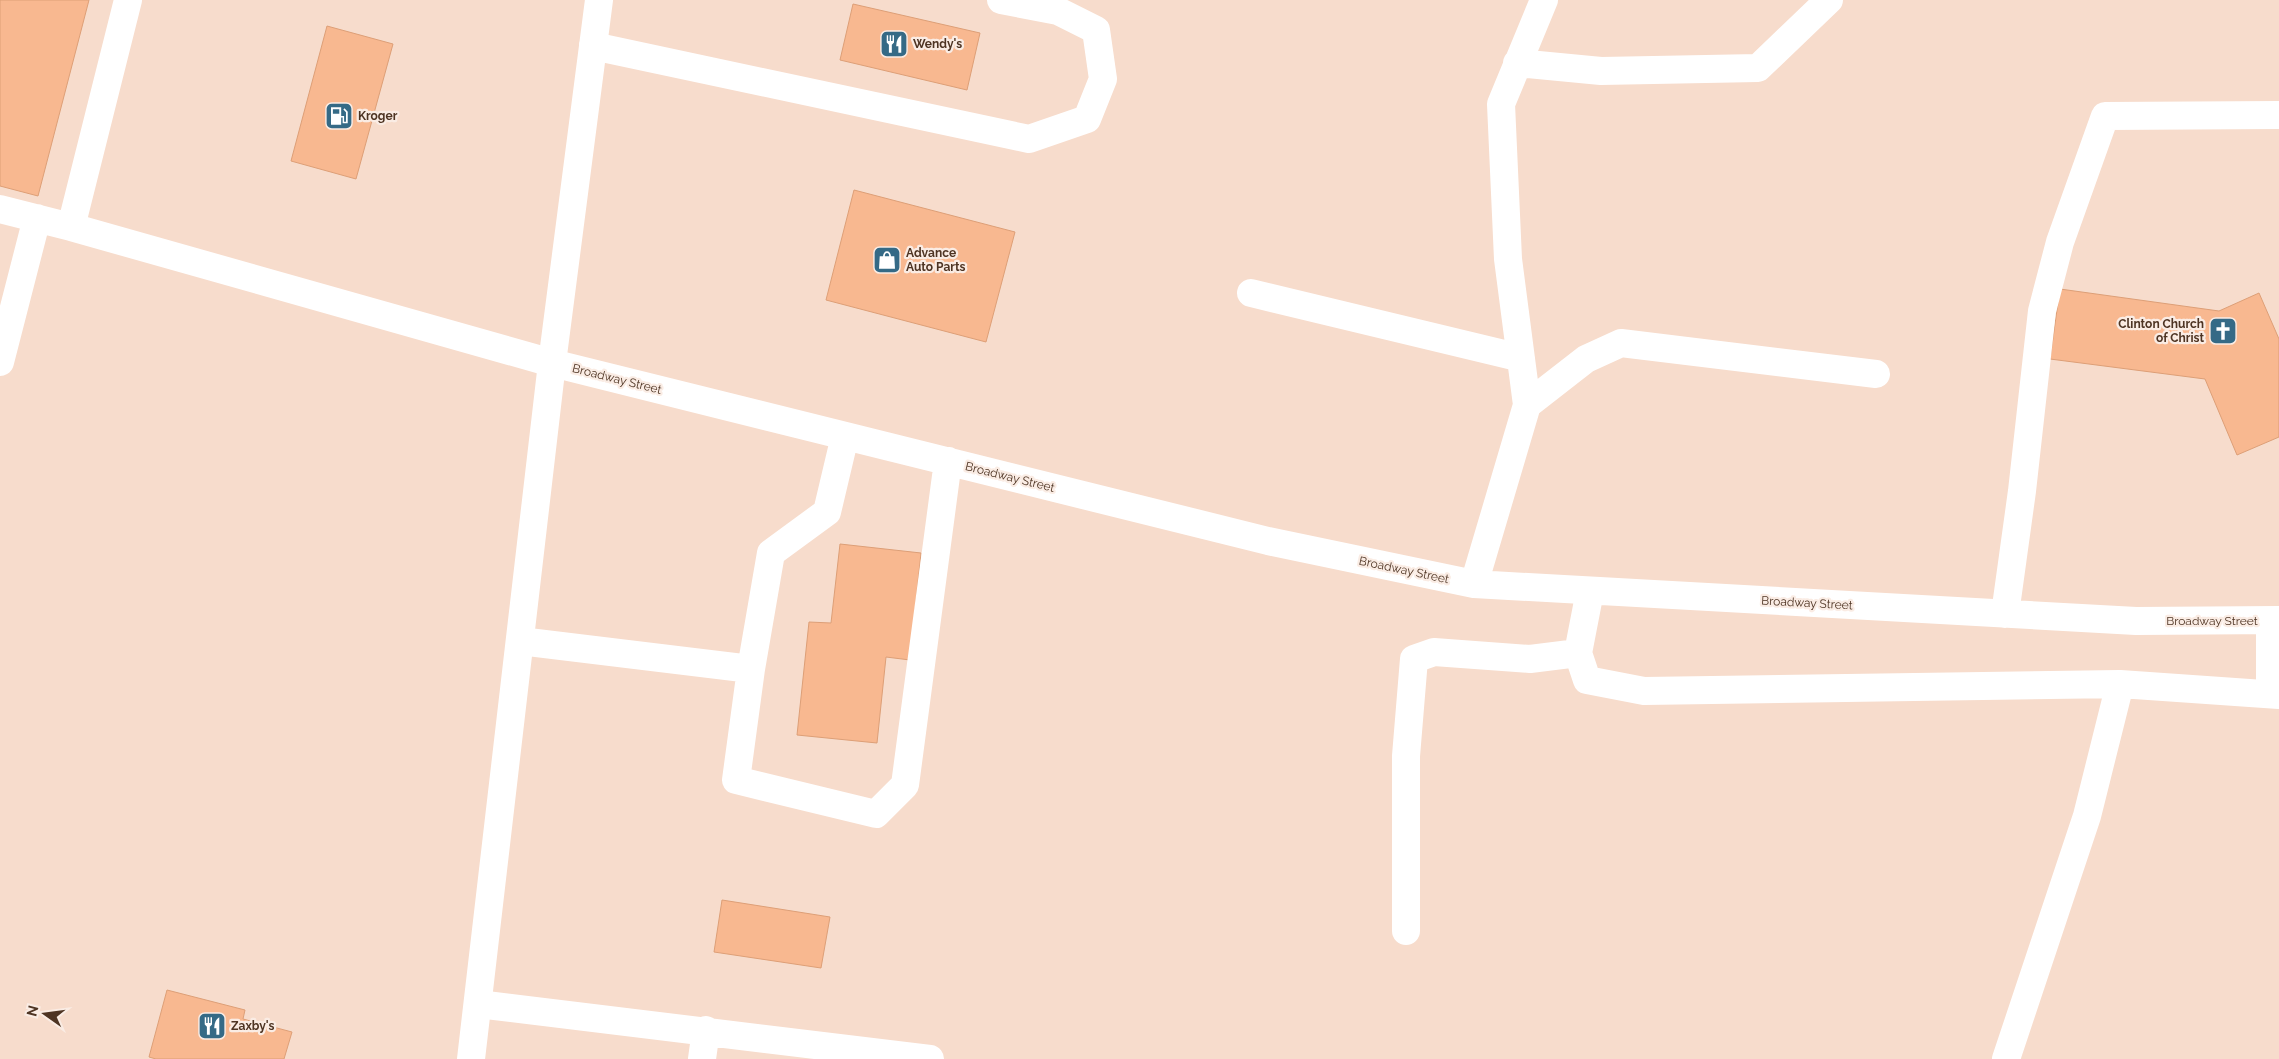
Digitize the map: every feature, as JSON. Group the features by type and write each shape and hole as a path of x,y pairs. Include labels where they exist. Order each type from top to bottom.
{"street":[{"path":"72,226 128,0"},
{"path":"472,1059 552,363 599,0"},
{"path":"593,46 1029,139 1086,119 1104,79 1096,30 1058,11 1001,0"},
{"path":"1474,584 1527,405 1508,259 1500,104 1544,0"},
{"path":"1517,64 1601,71 1758,68 1829,0"},
{"path":"2005,614 2022,491 2042,311 2060,242 2106,116 2279,115"},
{"name":"Broadway Street","path":"0,209 72,226 552,363 1268,541 1474,584 2136,621 2275,620"},
{"path":"0,362 37,218"},
{"path":"1251,293 1521,358"},
{"path":"1527,405 1586,359 1621,343 1876,374"},
{"path":"845,436 827,512 771,553 751,669 736,780 876,814 905,785 948,462"},
{"path":"1590,591 1578,653 1587,680 1644,691 2120,684 2274,694 2275,620"},
{"path":"520,642 751,669"},
{"path":"1406,931 1406,756 1414,659 1434,652 1530,659 1578,653"},
{"path":"2006,1059 2087,816 2120,684"},
{"path":"478,1004 706,1030 930,1059"},
{"path":"702,1059 706,1030"}],"building":[{"path":"0,0 89,0 38,196 0,186"},
{"path":"853,4 980,33 967,90 840,60"},
{"path":"327,26 393,44 356,179 291,161"},
{"path":"854,190 1015,232 986,342 826,300"},
{"path":"2060,289 2219,311 2259,293 2279,339 2279,437 2237,455 2205,379 2050,359"},
{"path":"840,544 921,553 910,660 886,657 877,743 797,735 809,622 831,623"},
{"path":"722,900 830,917 821,968 714,952"},
{"name":"Zaxby's","path":"167,990 245,1010 243,1019 292,1032 284,1059 156,1059 149,1057"}],"place":[{"name":"Wendy's","path":"894,44"},
{"name":"Kroger","path":"339,116"},
{"name":"Advance Auto Parts","path":"887,260"},
{"name":"Clinton Church of Christ","path":"2223,331"},
{"name":"Zaxby's","path":"212,1026"}]}
